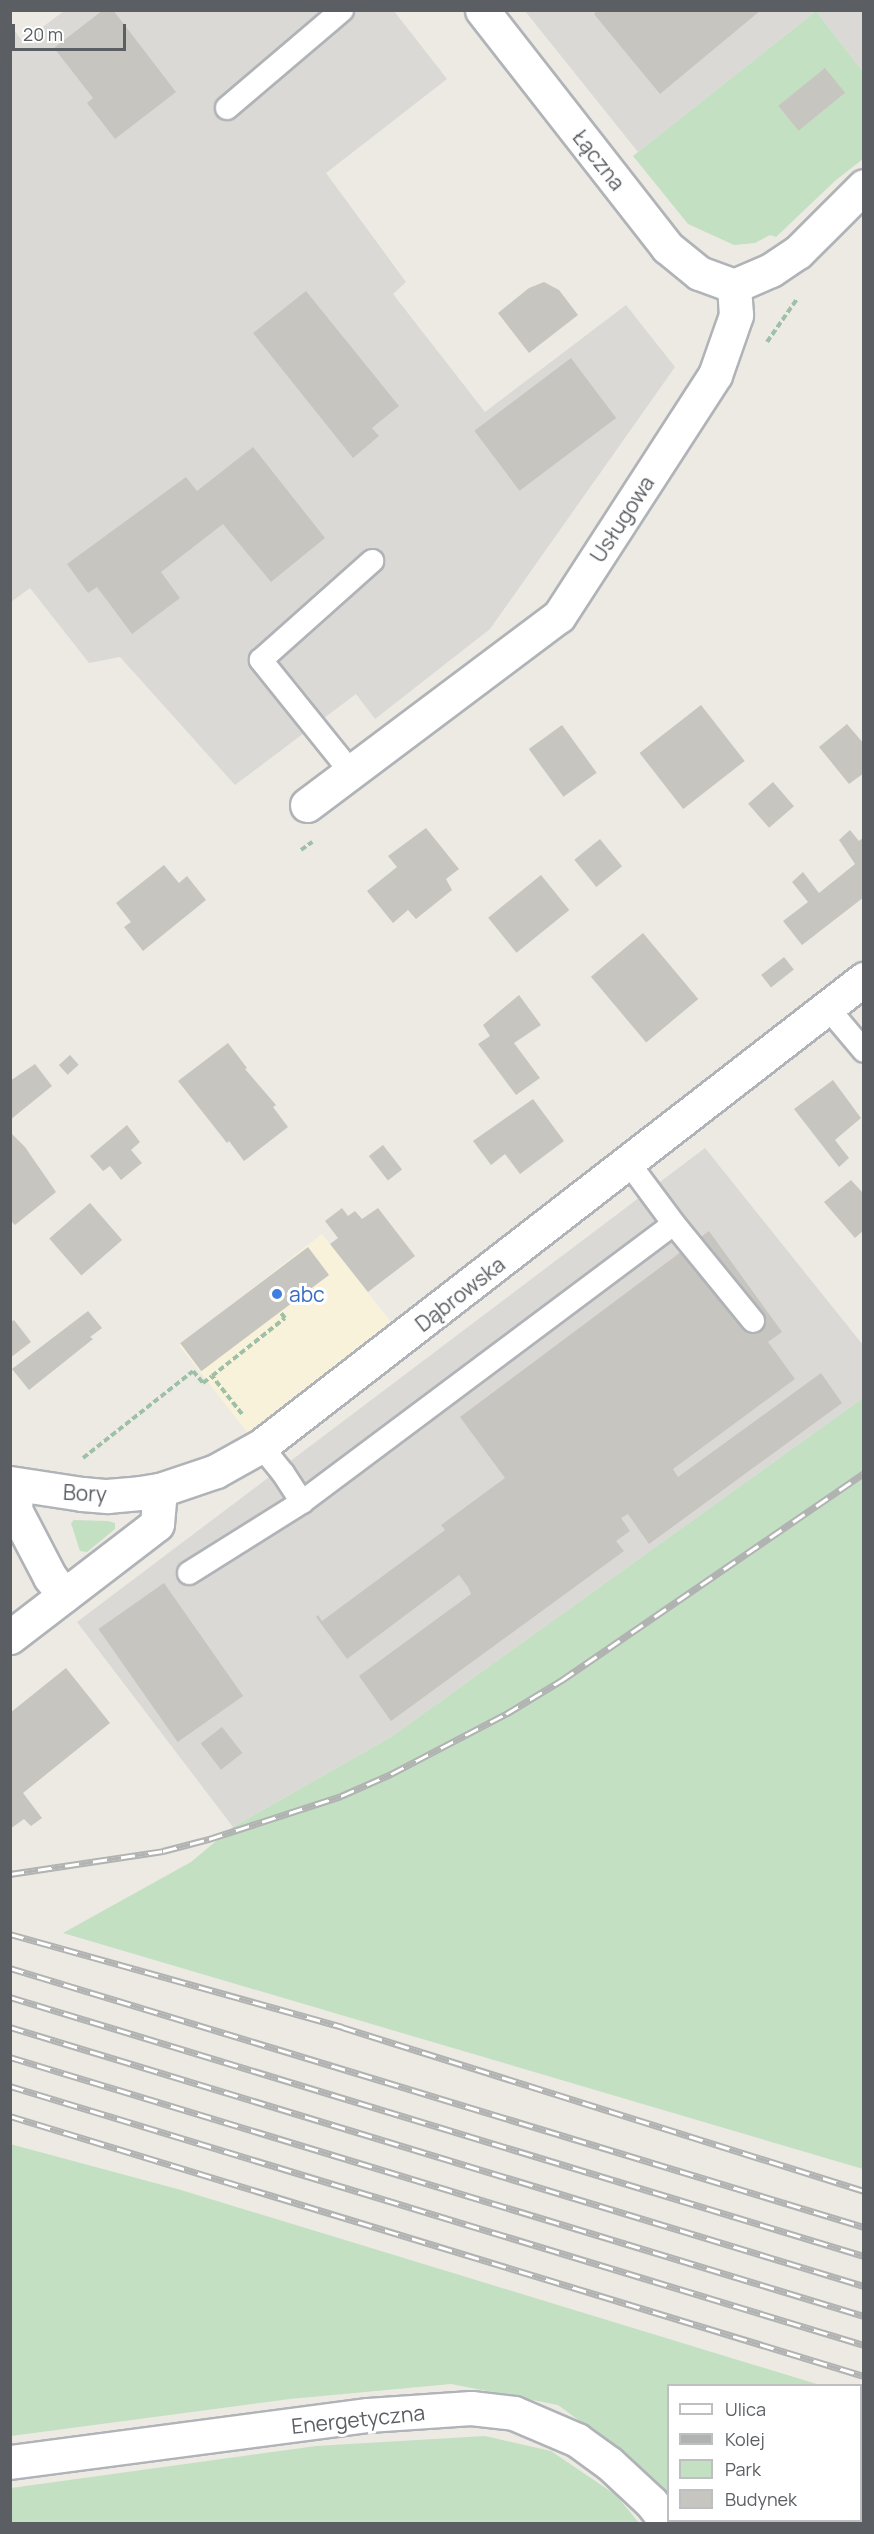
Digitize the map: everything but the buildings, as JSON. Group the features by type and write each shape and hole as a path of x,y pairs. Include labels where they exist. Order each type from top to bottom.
{"street":[{"name":"Łączna","path":"483,10 667,247 699,273 734,286"},
{"path":"734,286 771,270 798,252 864,186"},
{"name":"Usługowa","path":"307,805 559,616 715,375 736,315 734,286"},
{"name":"Dąbrowska","path":"160,1490 216,1471 261,1446 864,979"},
{"path":"14,1484 15,1510 50,1577 64,1595"},
{"name":"Bory","path":"14,1484 107,1496 160,1490"},
{"path":"10,1637 157,1524 160,1490"},
{"name":"Energetyczna","path":"10,2462 368,2415 471,2408 514,2413 577,2440 609,2463 651,2502 667,2522"}],"lane":[{"path":"227,108 342,10"},
{"path":"351,772 261,660 372,561"},
{"path":"827,1007 864,1051"},
{"path":"628,1162 674,1224 753,1321"},
{"path":"189,1573 302,1502 674,1224"},
{"path":"261,1446 283,1473 302,1502"}],"path":[{"path":"80,1466 81,1459 193,1371 203,1383 285,1318 281,1313"},
{"path":"212,1376 244,1417"}],"shaded area":[{"path":"64,11 394,11 447,79 326,173 406,282 393,294 485,412 626,305 675,367 490,629 375,719 356,694 235,785 120,657 89,663 30,588 11,602 11,26 23,42"},
{"path":"525,11 816,11 638,152"},
{"path":"816,11 863,11 863,72"},
{"path":"705,1148 863,1345 863,1398 391,1737 233,1827 77,1622"},
{"path":"322,1234 392,1324 250,1435 179,1345"}],"green space":[{"path":"816,11 863,72 863,159 836,180 776,237 770,235 755,243 734,245 688,224 633,156"},
{"path":"863,1398 863,2169 63,1933 191,1862 233,1827 391,1737"},
{"path":"74,1520 108,1521 115,1523 115,1529 87,1552 80,1551 71,1523"},
{"path":"10,2144 181,2190 817,2384 667,2384 667,2500 633,2460 558,2405 451,2384 290,2399 11,2436"},
{"path":"862,2398 864,2399 863,2523 688,2524 686,2522 862,2522"},
{"path":"485,2436 551,2451 616,2495 639,2523 11,2523 11,2488 316,2446"}],"railway":[{"path":"10,1874 163,1851 209,1839 341,1796 391,1774 506,1714 562,1680 864,1473"},
{"path":"10,1934 342,2027 864,2191"},
{"path":"10,1968 864,2227"},
{"path":"10,1997 864,2256"},
{"path":"10,2027 864,2286"},
{"path":"10,2057 864,2316"},
{"path":"10,2086 864,2345"},
{"path":"10,2116 864,2376"}],"place":[{"name":"abc","path":"277,1294"}]}
